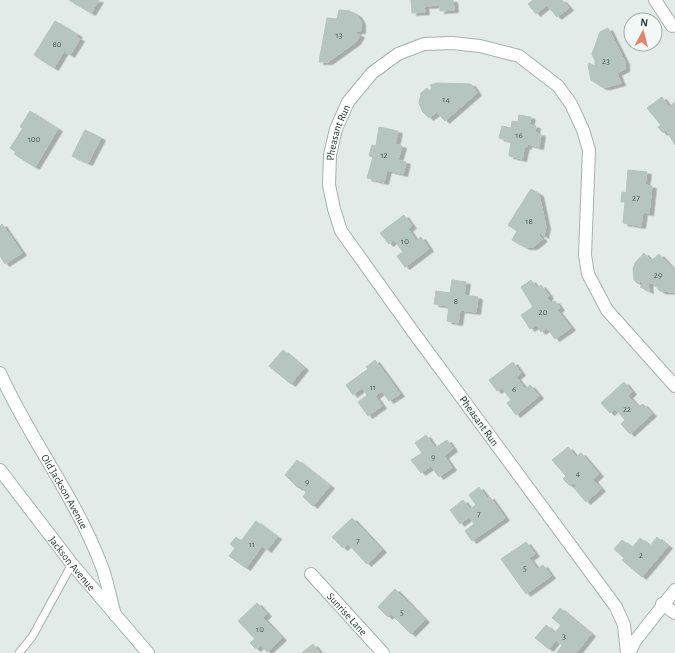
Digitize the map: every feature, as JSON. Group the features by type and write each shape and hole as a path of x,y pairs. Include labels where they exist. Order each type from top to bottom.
{"street":[{"path":"655,0 672,26"},
{"name":"Pheasant Run","path":"628,653 624,624 616,607 341,232 329,185 330,155 336,129 348,102 372,74 398,54 424,44 452,43 480,46 519,56 558,86 571,104 583,130 588,150 585,255 588,274 607,310 675,386"},
{"name":"Old Jackson Avenue","path":"0,373 10,394 77,513 101,563 115,616"},
{"name":"Jackson Avenue","path":"0,470 72,564 148,653"},
{"name":"Sunrise Lane","path":"311,574 384,653"},
{"path":"628,653 662,604 675,590"},
{"path":"662,604 675,613"}],"lane":[{"path":"19,653 32,636 72,564"}],"building":[{"path":"69,0 99,0 91,13"},
{"path":"411,0 453,0 454,10 440,11 440,5 424,6 425,12 412,13"},
{"path":"533,0 562,0 569,8 557,17 547,5 536,14 528,4"},
{"path":"339,10 350,11 357,15 361,22 361,31 357,31 356,34 360,35 356,42 328,62 319,62 327,18 337,19"},
{"path":"55,21 78,35 76,37 80,39 70,55 64,51 54,68 34,55"},
{"path":"608,28 625,62 625,69 617,73 621,83 602,87 591,80 588,65 589,63 595,66 595,61 592,54 600,32"},
{"path":"437,83 471,84 477,93 445,121 437,112 429,118 422,111 419,103 421,93 427,88 429,91 432,88 430,85"},
{"path":"662,97 669,107 675,102 675,145 666,130 663,133 658,127 661,125 647,108"},
{"path":"30,111 58,129 35,167 14,154 16,152 10,148 23,128 20,127"},
{"path":"519,115 531,117 529,125 536,126 535,133 541,134 539,147 527,144 527,147 525,146 522,159 509,156 511,141 499,138 502,126 511,128 512,121 518,122"},
{"path":"379,127 398,131 395,144 402,146 398,160 406,162 403,174 387,170 384,182 367,178 373,157 369,156 372,145 376,146"},
{"path":"85,130 101,138 88,163 72,156"},
{"path":"628,170 647,172 645,185 652,186 649,213 643,212 641,226 623,223 625,202 621,202 622,192 626,193"},
{"path":"531,189 539,194 546,227 544,236 540,233 539,236 542,240 533,247 525,247 512,240 517,231 508,225"},
{"path":"404,215 412,226 408,229 416,241 421,237 429,249 405,267 397,256 403,252 394,240 389,244 380,233"},
{"path":"2,224 22,253 5,264 0,256 0,226"},
{"path":"644,253 651,261 659,254 675,271 675,292 660,291 653,283 648,283 649,291 640,287 643,284 641,281 638,284 634,280 633,269 635,263"},
{"path":"452,280 466,282 464,295 478,297 476,312 460,310 458,323 447,321 449,306 434,304 436,291 450,293"},
{"path":"531,280 537,288 541,285 549,296 547,298 551,303 555,301 560,308 557,310 571,328 555,339 547,328 541,332 536,325 530,329 521,315 533,307 521,287"},
{"path":"283,350 304,368 291,384 269,366"},
{"path":"375,360 400,394 389,401 382,391 375,396 382,406 368,416 358,402 367,395 362,388 353,395 346,385 368,369 366,367"},
{"path":"513,362 521,373 516,377 525,389 530,385 539,396 516,415 507,403 511,400 502,388 497,391 489,380"},
{"path":"624,382 632,392 628,396 638,407 643,404 652,414 630,434 621,424 625,420 615,409 610,413 601,403"},
{"path":"426,435 435,448 447,440 453,449 444,456 452,468 439,477 431,466 421,473 411,460 422,453 415,443"},
{"path":"568,447 576,457 581,453 599,474 593,480 601,489 586,502 574,488 576,486 573,483 570,486 563,479 566,476 552,460"},
{"path":"297,460 330,486 313,506 303,497 306,492 300,486 298,488 285,475"},
{"path":"479,487 487,498 490,497 505,518 472,541 465,531 474,524 469,517 460,524 450,510 463,500 470,509 476,505 469,495"},
{"path":"352,518 382,550 367,564 348,544 343,548 332,537"},
{"path":"256,521 277,537 267,550 262,546 246,568 229,556 235,548 230,544 236,537 241,541"},
{"path":"657,537 668,546 642,577 622,560 624,558 614,549 622,540 632,548 640,538 650,546"},
{"path":"526,542 535,554 529,558 537,569 543,565 551,576 526,594 501,559"},
{"path":"395,589 425,620 411,634 391,614 388,617 378,607"},
{"path":"257,603 267,614 263,618 282,638 267,652 261,645 256,649 250,643 255,639 238,621"},
{"path":"560,608 591,634 576,653 557,653 562,645 556,640 549,649 535,638 546,625 555,633 561,625 552,618"},
{"path":"313,644 320,653 302,653"}]}
